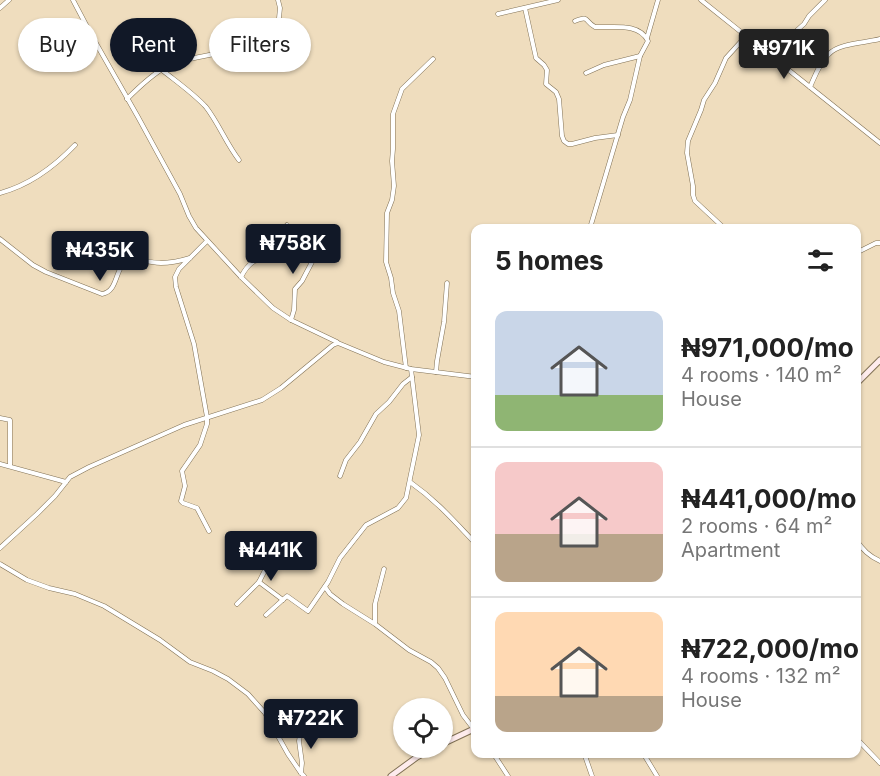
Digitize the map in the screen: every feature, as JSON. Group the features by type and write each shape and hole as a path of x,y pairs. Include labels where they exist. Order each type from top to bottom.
{"main road":[{"path":"861,379 880,360"},
{"path":"453,739 471,731"},
{"path":"391,776 416,758"}],"street":[{"path":"0,8 9,0"},
{"path":"73,0 180,194 196,228 240,277 273,308 291,321 338,343 384,362 409,369 471,376"},
{"path":"197,58 248,46 264,39 278,28 280,8 278,0"},
{"path":"498,14 558,0"},
{"path":"591,224 658,0"},
{"path":"701,0 880,143"},
{"path":"772,57 825,0"},
{"path":"525,8 536,58 547,70 546,84 556,92 560,99 564,141 572,144 618,135"},
{"path":"574,21 583,17 595,27 634,28 647,39"},
{"path":"720,224 695,201 686,149 704,100 715,83 726,58 746,36"},
{"path":"810,87 829,53 844,46 880,39"},
{"path":"586,73 604,65 640,56"},
{"path":"266,615 287,596 308,611 325,587 337,562 366,525 392,512 406,498 419,435 412,377 399,311 386,262 387,213 394,186 393,114 402,89 433,59"},
{"path":"127,99 159,72"},
{"path":"165,72 192,93 205,107 221,130 228,147 239,160"},
{"path":"0,194 15,189 38,176 58,162 75,145"},
{"path":"240,277 247,267 268,254 287,225"},
{"path":"0,239 45,272 102,294 111,290 124,263 129,260 162,263 190,258"},
{"path":"207,241 179,269 175,278 194,344 207,417 200,445 182,471 185,486 181,501 197,508 209,531"},
{"path":"291,321 294,310 294,289 302,283 312,262 327,243"},
{"path":"861,250 880,243"},
{"path":"436,372 447,283"},
{"path":"0,548 55,496 70,477 181,426 262,400 281,388 338,343"},
{"path":"340,476 346,460 360,442 376,414 412,377"},
{"path":"0,418 10,420 10,466"},
{"path":"0,464 66,482"},
{"path":"410,482 448,514 471,539"},
{"path":"237,603 259,582 280,541"},
{"path":"861,547 871,557 880,561"},
{"path":"0,564 27,580 75,594 104,606 160,640 190,662 228,679 248,694 265,713 302,775"},
{"path":"375,624 375,604 384,569"},
{"path":"259,582 283,600"},
{"path":"325,587 343,604 438,668 463,715 471,724"},
{"path":"302,723 299,741 302,775"},
{"path":"861,743 880,763"},
{"path":"496,758 508,776"},
{"path":"586,758 592,776"},
{"path":"646,758 657,776"}]}
